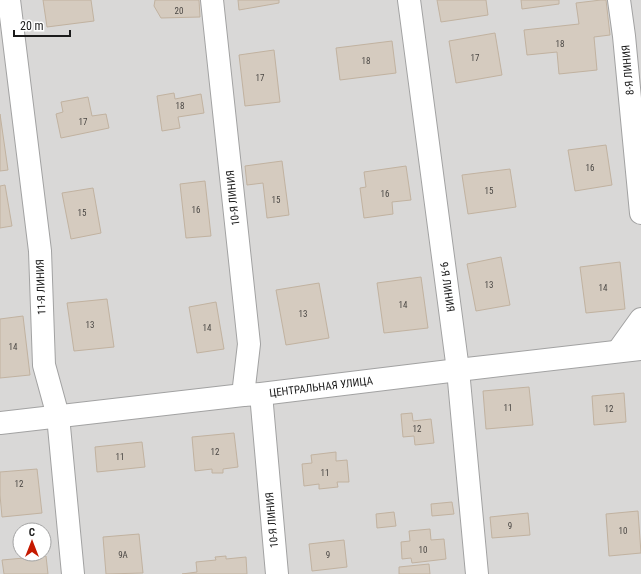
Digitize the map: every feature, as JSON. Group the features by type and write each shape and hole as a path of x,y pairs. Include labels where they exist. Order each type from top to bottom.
{"street":[{"name":"11-Я ЛИНИЯ","path":"9,0 40,251 44,366 58,416 73,574"},
{"name":"10-Я ЛИНИЯ","path":"212,0 249,344 252,395 277,574"},
{"name":"9-Я ЛИНИЯ","path":"409,0 458,370 477,574"},
{"name":"8-Я ЛИНИЯ","path":"619,0 624,36 641,212"},
{"path":"618,351 641,319"},
{"name":"ЦЕНТРАЛЬНАЯ УЛИЦА","path":"0,423 641,349"}],"shaded area":[{"path":"0,0 641,0 641,574 0,574"}],"building":[{"path":"43,0 91,0 94,21 47,27"},
{"path":"155,0 199,0 200,17 161,18 154,6"},
{"path":"238,0 279,0 279,3 239,10"},
{"path":"437,0 486,0 488,15 441,22"},
{"path":"521,0 559,0 559,4 522,9"},
{"path":"606,0 610,35 594,37 597,70 559,74 557,52 527,55 524,30 579,24 576,3"},
{"path":"495,33 502,75 456,83 449,41"},
{"path":"392,41 396,73 340,80 336,48"},
{"path":"274,50 280,102 245,106 239,55"},
{"path":"174,93 175,99 201,94 204,113 178,117 180,128 162,131 157,96"},
{"path":"88,97 92,116 106,114 109,128 61,138 56,114 63,112 61,102"},
{"path":"0,114 8,170 0,171"},
{"path":"606,145 612,185 575,191 568,150"},
{"path":"282,161 289,215 267,218 263,183 247,185 245,166"},
{"path":"406,166 411,200 392,202 393,214 364,218 360,188 366,187 364,172"},
{"path":"510,169 516,207 468,214 462,175"},
{"path":"205,181 211,236 186,238 180,184"},
{"path":"5,185 12,226 0,228 0,186"},
{"path":"93,188 101,233 71,239 62,193"},
{"path":"501,257 510,305 476,311 467,264"},
{"path":"620,262 625,309 586,313 580,267"},
{"path":"421,277 428,328 384,333 377,283"},
{"path":"319,283 329,338 286,345 276,290"},
{"path":"107,299 114,347 74,351 67,303"},
{"path":"216,302 224,349 197,353 189,307"},
{"path":"23,316 30,375 0,378 0,319"},
{"path":"529,387 533,425 486,429 483,391"},
{"path":"624,393 626,422 594,425 592,396"},
{"path":"412,413 413,421 431,419 434,443 415,445 414,436 403,437 401,414"},
{"path":"234,433 238,467 223,469 223,473 212,473 212,469 195,471 192,437"},
{"path":"142,442 145,467 97,472 95,447"},
{"path":"336,452 336,461 347,460 349,482 337,482 338,487 319,489 319,484 304,486 302,464 312,463 311,455"},
{"path":"37,469 42,513 2,517 0,472"},
{"path":"452,502 454,514 432,516 431,504"},
{"path":"638,511 641,553 609,556 606,514"},
{"path":"394,512 396,526 377,528 376,514"},
{"path":"528,513 530,535 492,538 490,517"},
{"path":"430,529 431,540 444,539 446,559 412,563 411,558 402,559 401,542 410,541 409,531"},
{"path":"139,534 143,573 106,574 103,537"},
{"path":"344,540 347,567 312,571 309,544"},
{"path":"226,556 226,559 246,557 247,574 182,574 197,572 196,562 216,560 215,557"},
{"path":"12,559 12,562 47,562 48,574 4,574 2,560"},
{"path":"429,564 430,574 399,574 399,567"}]}
